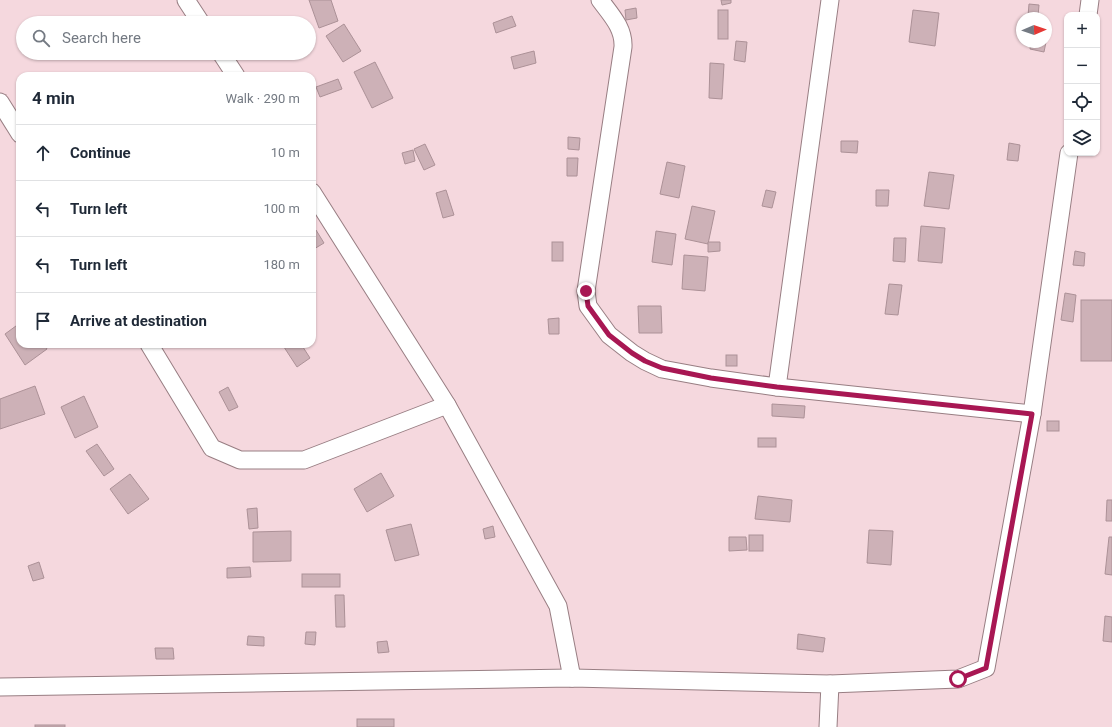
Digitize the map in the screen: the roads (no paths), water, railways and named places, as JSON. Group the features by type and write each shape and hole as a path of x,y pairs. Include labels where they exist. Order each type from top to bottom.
{"street":[{"path":"186,0 196,16"},
{"path":"600,0 618,26 623,39 586,291 588,306 609,335 645,361 662,368 711,378 777,387 1032,414"},
{"path":"777,387 830,0"},
{"path":"1088,12 1090,0"},
{"path":"226,60 233,72"},
{"path":"0,102 16,128"},
{"path":"0,687 572,678 830,684 958,679 986,668 1032,414 1069,156"},
{"path":"316,198 447,404 558,606 572,678"},
{"path":"151,348 212,448 240,460 304,460 447,404"},
{"path":"828,727 830,684"}]}
